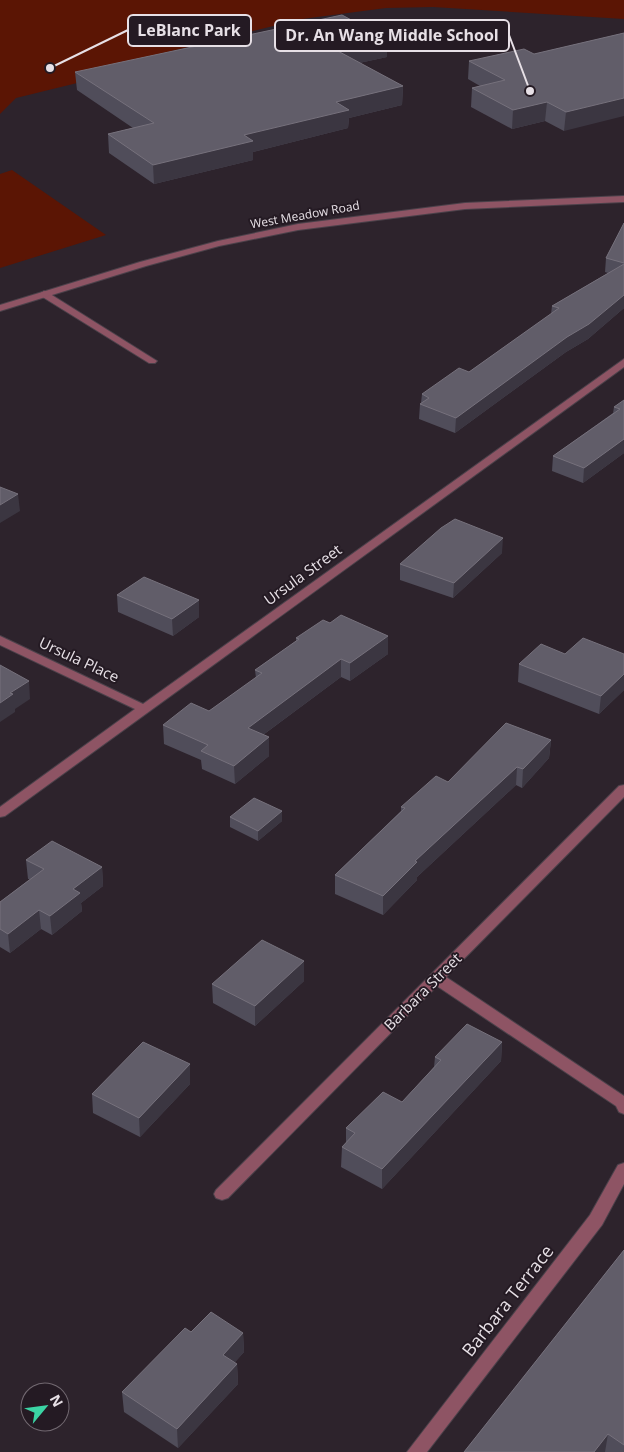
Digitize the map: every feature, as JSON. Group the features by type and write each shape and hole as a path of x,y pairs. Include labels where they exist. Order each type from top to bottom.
{"street":[{"name":"West Meadow Road","path":"0,308 223,243 298,227 465,206 624,199"},
{"path":"44,294 152,361"},
{"name":"Ursula Street","path":"0,813 624,362"},
{"name":"Ursula Place","path":"0,640 144,709"},
{"name":"Barbara Street","path":"222,1194 624,789"},
{"path":"436,978 624,1103 624,1108"},
{"name":"Barbara Terrace","path":"416,1452 596,1220 624,1169"}],"shaded area":[{"path":"0,0 624,0 624,19 433,7 386,8 302,19 143,58 122,72 16,98 0,114"},
{"path":"12,170 106,235 0,268 0,174"}],"building":[{"path":"342,15 387,39 336,50 403,86 336,102 349,110 244,135 253,141 153,165 108,134 154,123 75,72"},
{"path":"624,33 624,98 566,112 547,102 513,110 472,88 505,80 469,61 524,49 534,54"},
{"path":"624,223 624,263 606,258"},
{"path":"624,264 624,295 589,324 567,337 456,418 420,404 429,398 422,394 459,368 469,372 559,308 552,306"},
{"path":"624,400 624,439 584,468 553,456 620,409 614,407"},
{"path":"0,487 18,494 0,505"},
{"path":"455,519 503,538 454,583 400,564 441,528"},
{"path":"144,577 199,600 172,619 117,595"},
{"path":"341,615 388,636 350,663 341,659 248,728 269,737 234,766 201,751 208,745 163,725 191,703 209,711 262,673 255,670 299,639 296,638 323,620 330,623"},
{"path":"583,638 624,654 624,674 601,696 519,664 541,644 565,654"},
{"path":"0,665 29,681 10,693 13,694 0,703"},
{"path":"506,723 551,740 523,769 517,767 415,861 417,862 383,896 335,875 405,808 401,807 436,776 448,782"},
{"path":"254,798 282,811 258,831 230,817"},
{"path":"52,841 102,867 73,889 80,893 50,916 39,910 8,934 0,929 0,902 44,869 26,860"},
{"path":"262,940 304,961 255,1006 212,984"},
{"path":"467,1024 502,1042 382,1169 342,1147 355,1133 346,1128 383,1092 402,1102 441,1060 435,1057"},
{"path":"143,1042 190,1064 139,1118 92,1094"},
{"path":"624,1250 624,1445 608,1434 594,1452 464,1452"},
{"path":"211,1312 243,1333 223,1355 237,1364 177,1429 122,1392 185,1328 191,1332"}],"place":[{"name":"LeBlanc Park","path":"50,68"},
{"name":"Dr. An Wang Middle School","path":"530,91"}]}
